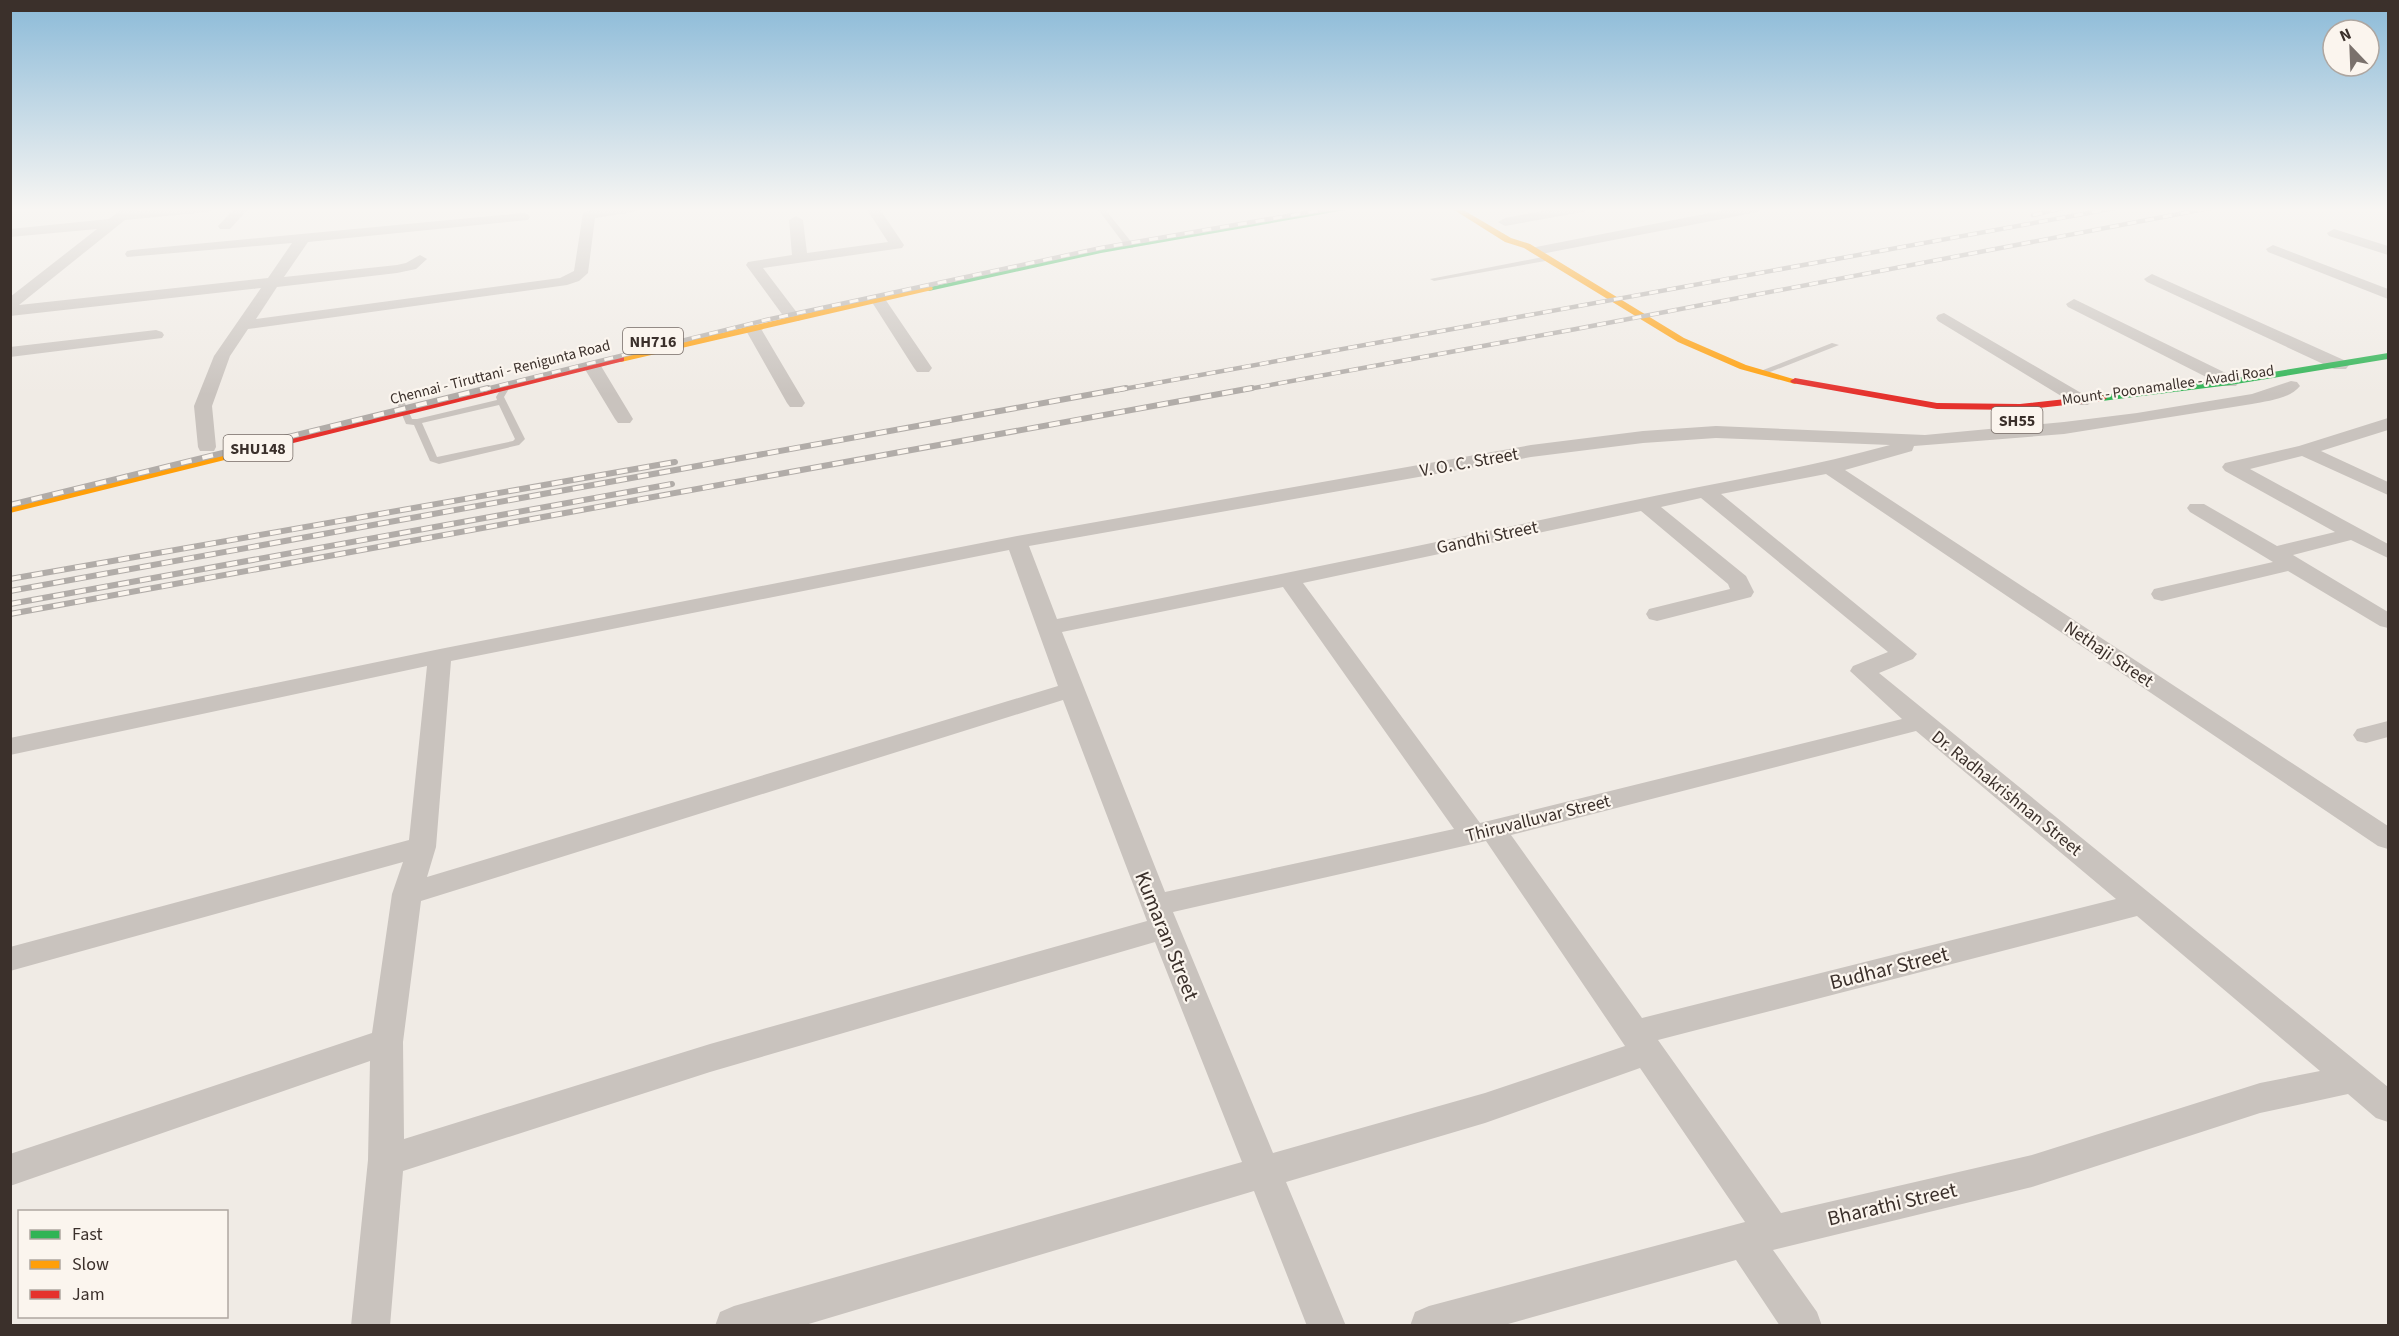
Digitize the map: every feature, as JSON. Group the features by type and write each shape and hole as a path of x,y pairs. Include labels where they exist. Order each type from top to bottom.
{"main road":[{"name":"Chennai - Tiruttani - Renigunta Road","path":"10,510 403,407 789,313 992,270"},
{"name":"Chennai - Tiruttani - Renigunta Road","path":"56,484 207,447 403,407 504,394 592,366 752,327 789,313 878,299 1003,270"},
{"path":"1568,270 1682,340 1743,367 1813,386 1937,406 2020,407 2208,385 2228,388 2382,357"},
{"name":"Mount - Poonamallee - Avadi Road","path":"1813,386 1827,396 1896,411 1942,418 1993,421 2037,419 2228,388 2291,386 2388,370"}],"street":[{"path":"10,305 54,270"},
{"path":"207,447 203,406 222,356 282,270"},
{"path":"10,311 376,270"},
{"path":"244,325 528,287 574,279 581,270"},
{"path":"757,270 789,313"},
{"path":"2328,270 2388,294"},
{"path":"2152,279 2340,365"},
{"path":"878,299 923,368"},
{"path":"2074,304 2228,388"},
{"path":"1944,318 2082,401"},
{"path":"752,327 796,403"},
{"path":"10,352 156,335"},
{"path":"592,366 624,419"},
{"path":"1925,441 2064,428 2148,417 2252,399 2276,393 2291,386"},
{"path":"2388,424 2304,450 2232,467 2388,552"},
{"name":"V. O. C. Street","path":"10,747 440,656 1017,542 1531,451 1643,437 1726,433 1925,441"},
{"name":"Gandhi Street","path":"1048,628 1705,491 1829,468 1925,441"},
{"path":"2304,450 2388,489"},
{"name":"Nethaji Street","path":"1829,468 2388,839"},
{"name":"Dr. Radhakrishnan Street","path":"1705,491 1905,654 1862,671 2388,1107"},
{"path":"1645,504 1738,581 1743,592 1657,614"},
{"path":"2197,508 2388,621"},
{"path":"2162,594 2282,559 2355,532"},
{"name":"Kumaran Street","path":"1017,542 1070,690 1159,916 1327,1326"},
{"path":"1288,579 1642,1042 1759,1236 1803,1326"},
{"path":"370,1326 386,1160 387,1042 407,894 422,847 440,656"},
{"path":"407,894 1070,690"},
{"name":"Thiruvalluvar Street","path":"386,1160 1159,916 1921,722"},
{"path":"10,959 422,847"},
{"name":"Budhar Street","path":"734,1326 1485,1108 1642,1042 2142,904"},
{"path":"10,1170 387,1042"},
{"name":"Bharathi Street","path":"1429,1326 1759,1236 2032,1171 2260,1098 2354,1078"}],"lane":[{"path":"1434,279 1466,270"},
{"path":"1762,372 1835,345"},
{"path":"403,407 409,422 417,422 504,394 520,439 516,442 439,461 433,459 417,422"}],"railway":[{"path":"482,390 766,320 997,270"},
{"path":"1118,390 1774,270"},
{"path":"1243,390 1883,270"},
{"path":"10,505 488,388"},
{"path":"10,591 1126,388"},
{"path":"10,614 1252,388"},
{"path":"10,579 675,462"},
{"path":"10,604 672,484"}],"traffic: fast":[{"path":"929,288 1011,270"},
{"path":"2102,398 2230,382 2388,356"}],"traffic: slow":[{"path":"1567,270 1681,340 1743,367 1795,381"},
{"path":"621,359 929,288"},
{"path":"10,510 245,452"}],"traffic: jam":[{"path":"245,452 621,359"},
{"path":"1795,381 1937,406 2020,407 2102,398"}]}
